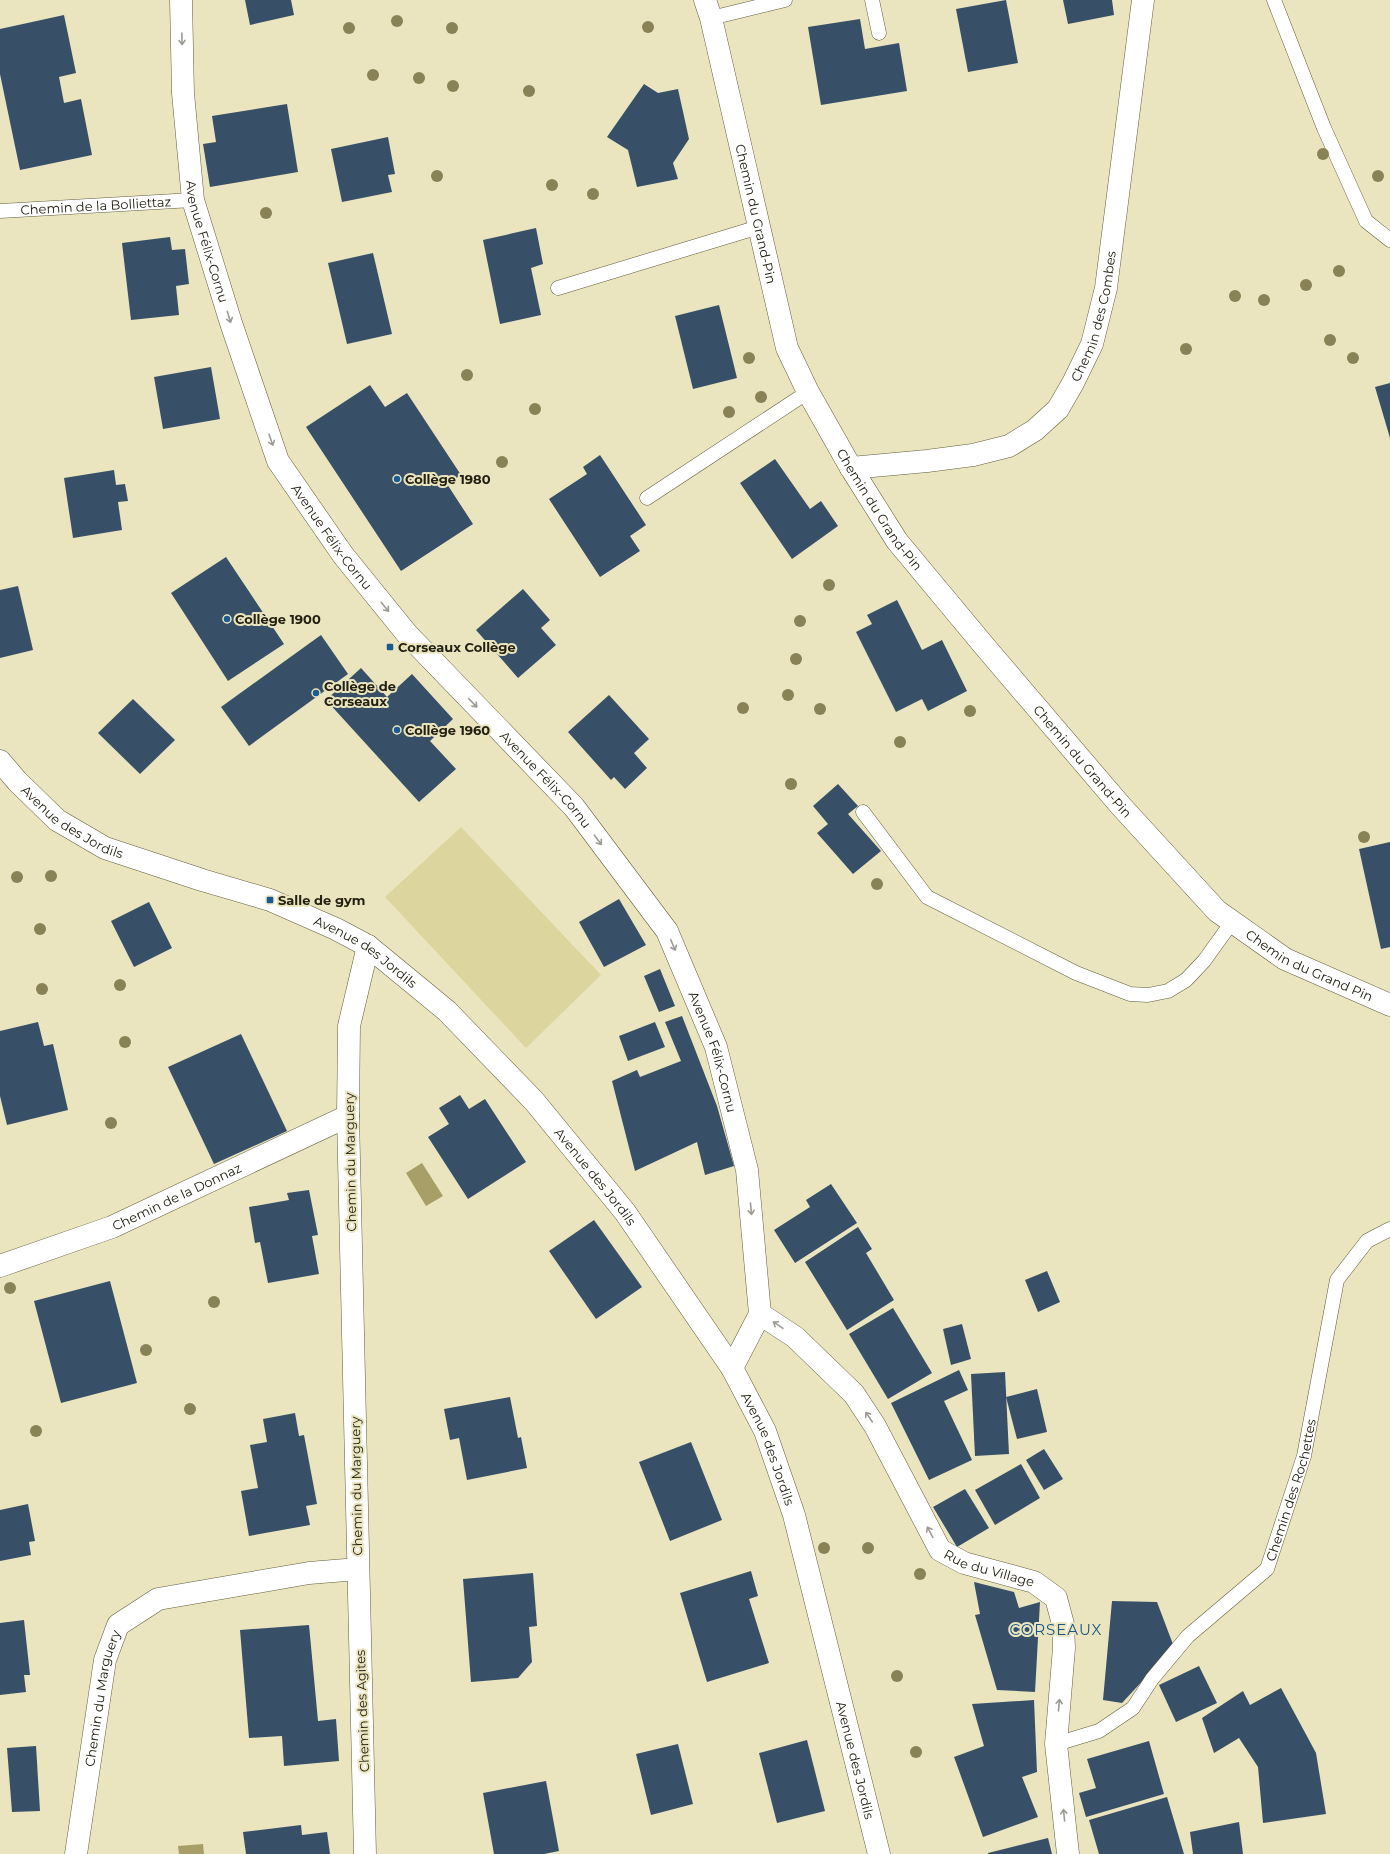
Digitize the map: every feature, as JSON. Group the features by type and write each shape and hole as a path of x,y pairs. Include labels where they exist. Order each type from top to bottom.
{"street":[{"name":"Avenue Félix-Cornu","path":"181,0 183,93 193,200 231,323 278,461 343,555 407,634 574,807 668,931 716,1046 747,1170 760,1314"},
{"name":"Chemin des Combes","path":"851,468 966,456 1009,446 1035,430 1058,409 1073,383 1092,344 1106,288 1143,0"},
{"name":"Chemin du Grand-Pin","path":"708,9 787,348 808,392 851,468 897,541 986,648 1120,805 1217,911 1232,922"},
{"name":"Avenue des Jordils","path":"0,761 17,781 57,820 105,848 202,880 270,900 336,929 368,946 447,1011 534,1101 625,1212 732,1368 765,1432 794,1515 879,1854"},
{"name":"Chemin du Grand Pin","path":"1232,922 1285,959 1390,1005"},
{"name":"Chemin du Marguery","path":"76,1854 106,1660 118,1625 158,1599 309,1573 358,1569 348,1116 348,1026 368,946"},
{"name":"Chemin de la Donnaz","path":"0,1266 112,1226 348,1116"},
{"path":"732,1368 760,1314"},
{"name":"Rue du Village","path":"760,1314 795,1337 854,1394 875,1426 940,1550 964,1563 1034,1582 1056,1598 1063,1624 1064,1648 1056,1744 1068,1854"},
{"name":"Chemin des Agites","path":"358,1569 365,1854"}],"lane":[{"path":"708,9 785,0"},
{"path":"872,0 879,33"},
{"path":"1274,0 1324,128 1366,221 1390,240"},
{"name":"Chemin de la Bolliettaz","path":"0,211 193,200"},
{"path":"558,288 759,227"},
{"path":"647,498 808,392"},
{"path":"863,812 927,897 1076,973 1130,994 1148,995 1168,991 1186,980 1204,961 1232,922"},
{"name":"Chemin des Rochettes","path":"1056,1744 1099,1731 1133,1708 1152,1679 1188,1636 1267,1569 1304,1456 1337,1280 1367,1241 1390,1229"}],"shaded area":[{"path":"461,827 601,975 526,1048 385,897"},
{"path":"422,1163 443,1196 426,1206 406,1173"},
{"path":"203,1844 204,1854 179,1854 178,1846"}],"building":[{"path":"245,0 291,0 294,15 250,25"},
{"path":"1006,0 1018,63 968,72 956,9"},
{"path":"1063,0 1112,0 1114,15 1068,24"},
{"path":"64,15 76,73 59,77 64,103 81,99 92,155 20,170 0,74 0,29"},
{"path":"860,19 865,49 899,43 907,91 821,105 808,27"},
{"path":"644,84 658,93 678,89 689,139 673,163 678,179 637,187 628,150 607,137"},
{"path":"287,104 298,172 210,187 203,144 216,142 212,116"},
{"path":"388,137 395,174 388,175 392,192 342,202 331,149"},
{"path":"536,228 543,264 531,268 541,315 500,324 483,240"},
{"path":"170,237 172,250 185,249 189,284 176,286 179,315 131,320 122,243"},
{"path":"373,253 392,334 347,344 328,263"},
{"path":"719,305 737,378 693,389 675,316"},
{"path":"211,367 220,419 163,429 154,377"},
{"path":"1390,383 1390,438 1375,387"},
{"name":"Collège 1980","path":"370,385 385,407 407,393 461,475 447,484 473,524 401,571 306,427"},
{"path":"600,455 646,525 630,536 640,551 600,577 549,499 587,474 583,467"},
{"path":"775,459 810,509 821,501 838,526 792,559 740,483"},
{"path":"114,470 116,485 125,484 128,501 118,502 122,530 73,538 64,478"},
{"name":"Collège 1900","path":"226,557 284,644 228,681 171,593"},
{"path":"18,586 33,650 0,658 0,590"},
{"path":"523,589 550,620 541,628 556,645 518,678 476,630"},
{"path":"897,600 922,650 942,640 967,691 928,711 922,699 896,712 856,632 872,624 867,615"},
{"path":"321,635 348,674 249,746 221,707"},
{"name":"Collège 1960","path":"361,668 387,697 412,674 453,719 430,741 456,769 419,802 326,700"},
{"path":"609,695 649,739 634,753 647,768 625,789 614,777 611,780 568,732"},
{"path":"133,699 175,740 140,774 98,733"},
{"path":"838,784 858,806 848,814 881,851 853,874 817,833 828,824 813,806"},
{"path":"1390,842 1390,947 1381,949 1359,849"},
{"path":"619,899 646,945 604,967 579,922"},
{"path":"149,902 172,948 134,967 111,921"},
{"path":"660,969 675,1006 659,1012 644,976"},
{"path":"682,1016 717,1106 734,1166 705,1175 697,1142 635,1171 612,1081 637,1070 640,1077 681,1061 665,1022"},
{"path":"38,1022 44,1046 53,1044 68,1110 7,1125 0,1096 0,1031"},
{"path":"655,1022 665,1047 628,1061 619,1036"},
{"path":"241,1034 287,1131 214,1164 168,1067"},
{"path":"460,1095 469,1109 485,1099 526,1162 468,1199 428,1137 449,1124 439,1108"},
{"path":"831,1184 857,1223 795,1263 774,1230 810,1207 806,1200"},
{"path":"309,1190 318,1235 312,1236 319,1274 268,1283 260,1242 255,1243 249,1207 289,1200 287,1193"},
{"path":"594,1220 642,1287 596,1319 549,1251"},
{"path":"858,1227 872,1249 866,1253 894,1300 847,1330 805,1262"},
{"path":"1047,1271 1060,1302 1038,1312 1025,1280"},
{"path":"110,1281 137,1383 61,1403 34,1301"},
{"path":"893,1308 932,1373 888,1399 849,1334"},
{"path":"962,1324 971,1359 951,1365 943,1329"},
{"path":"959,1370 968,1390 944,1401 972,1460 929,1480 891,1403"},
{"path":"1005,1372 1009,1454 975,1456 971,1374"},
{"path":"1037,1389 1047,1432 1017,1439 1006,1397"},
{"path":"510,1397 518,1438 521,1437 527,1468 467,1480 459,1438 450,1440 444,1409"},
{"path":"295,1413 299,1436 304,1435 317,1504 306,1506 310,1525 249,1536 241,1491 258,1488 250,1445 267,1442 263,1419"},
{"path":"691,1442 722,1520 670,1541 639,1462"},
{"path":"1044,1449 1063,1479 1044,1490 1026,1460"},
{"path":"1021,1464 1040,1498 995,1525 975,1490"},
{"path":"965,1489 989,1528 957,1547 933,1507"},
{"path":"28,1504 35,1541 29,1542 31,1555 0,1561 0,1510"},
{"path":"751,1571 758,1596 749,1599 769,1663 707,1682 680,1593"},
{"path":"533,1573 537,1626 529,1627 532,1662 518,1678 471,1682 463,1579"},
{"path":"974,1582 1014,1592 1019,1608 1040,1602 1035,1692 997,1690 975,1615 980,1614"},
{"path":"1112,1601 1157,1602 1174,1647 1122,1703 1103,1700"},
{"path":"24,1620 30,1675 24,1675 26,1692 0,1695 0,1623"},
{"path":"309,1625 318,1721 336,1719 339,1761 284,1766 282,1736 249,1738 240,1630"},
{"path":"1199,1666 1217,1703 1176,1722 1159,1685"},
{"path":"1281,1688 1316,1753 1326,1814 1263,1823 1258,1767 1239,1738 1214,1753 1202,1718 1243,1691 1250,1705"},
{"path":"1034,1700 1037,1772 1022,1777 1038,1817 983,1837 954,1757 984,1746 972,1704"},
{"path":"807,1740 825,1811 777,1823 759,1753"},
{"path":"1149,1741 1164,1794 1086,1817 1079,1793 1096,1788 1087,1759"},
{"path":"678,1744 693,1804 651,1815 636,1754"},
{"path":"36,1746 40,1811 12,1812 7,1748"},
{"path":"546,1781 559,1851 544,1854 494,1854 483,1793"},
{"path":"1167,1797 1184,1854 1099,1854 1089,1820"},
{"path":"1239,1822 1243,1854 1193,1854 1190,1832"},
{"path":"301,1825 302,1835 327,1832 330,1854 246,1854 243,1832"},
{"path":"1048,1838 1052,1854 988,1854 988,1853"}],"place":[{"name":"Collège 1980","path":"397,479"},
{"name":"Collège 1900","path":"227,619"},
{"name":"Corseaux Collège","path":"390,647"},
{"name":"Collège de Corseaux","path":"316,693"},
{"name":"Collège 1960","path":"397,730"},
{"name":"Salle de gym","path":"270,900"}],"district":[{"name":"CORSEAUX","path":"1056,1630"}]}
